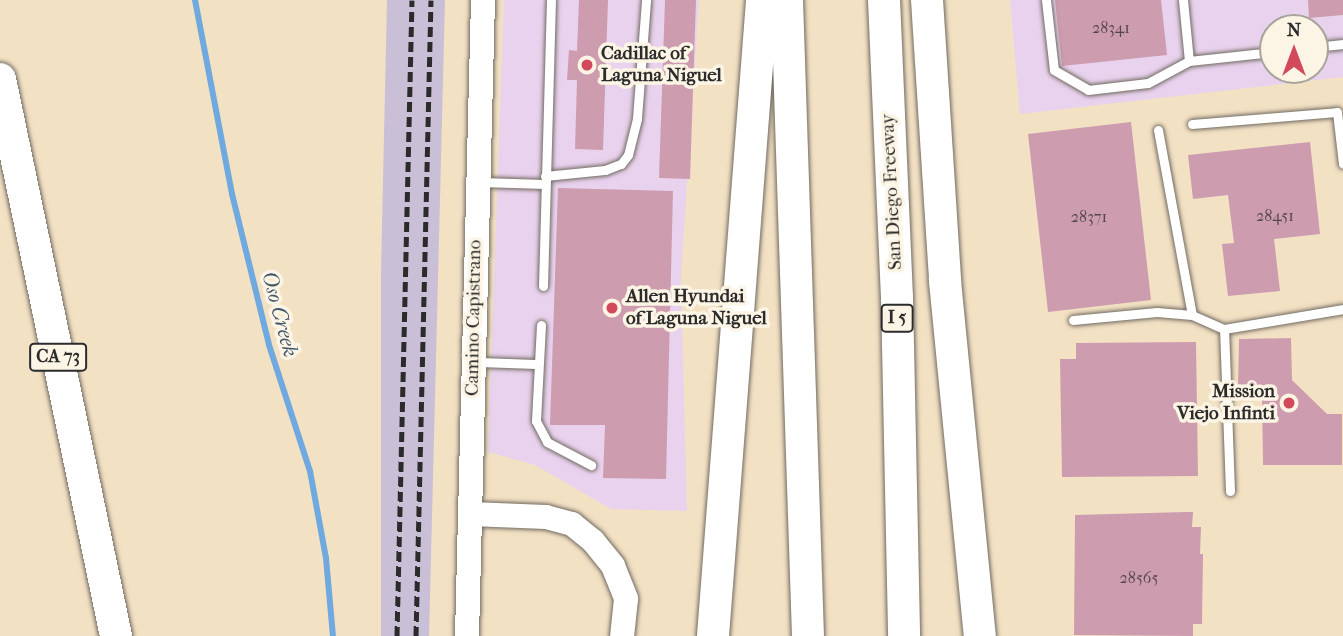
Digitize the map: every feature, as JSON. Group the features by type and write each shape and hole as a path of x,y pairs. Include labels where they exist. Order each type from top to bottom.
{"highway":[{"path":"713,636 762,0"},
{"path":"787,0 808,636"},
{"name":"San Diego Freeway","path":"884,0 897,297 904,636"},
{"path":"926,0 945,281 980,636"},
{"name":"CA 73","path":"0,79 116,636"}],"street":[{"name":"Camino Capistrano","path":"467,636 483,0"},
{"path":"471,514 547,517 572,524 593,541 613,566 626,599 622,636"}],"lane":[{"path":"543,286 551,0"},
{"path":"477,182 545,180 605,170 621,164 628,155 637,118 646,0"},
{"path":"1046,0 1054,70 1088,90 1148,83 1189,61 1259,54"},
{"path":"1183,0 1189,61"},
{"path":"1192,124 1337,112 1343,164"},
{"path":"1158,130 1192,315"},
{"path":"1073,320 1157,312 1192,315 1224,329 1343,309"},
{"path":"541,325 536,421 547,442 591,465"},
{"path":"1224,329 1230,491"},
{"path":"473,362 538,364"}],"shaded area":[{"path":"387,0 445,0 429,636 381,636 381,271"},
{"path":"504,0 699,0 681,276 687,511 611,509 535,465 488,452"},
{"path":"1010,0 1343,0 1343,77 1329,79 1329,14 1259,14 1259,84 1282,84 1020,114"}],"building":[{"name":"Cadillac of Laguna Niguel","path":"579,0 608,0 603,150 575,149 577,80 567,80 569,50 577,51"},
{"path":"665,0 696,0 690,179 659,178"},
{"path":"1055,0 1161,0 1167,55 1062,66"},
{"path":"1308,0 1343,0 1343,15 1309,14"},
{"path":"1131,122 1151,300 1048,312 1028,134"},
{"path":"1310,142 1320,234 1274,239 1280,291 1228,296 1222,244 1234,243 1228,195 1193,199 1188,155"},
{"name":"Allen Hyundai of Laguna Niguel","path":"558,188 673,191 666,479 603,478 605,425 550,425"},
{"name":"Mission Viejo Infinti","path":"1291,338 1292,380 1327,414 1342,414 1342,465 1263,465 1262,393 1246,393 1246,387 1238,387 1239,339"},
{"path":"1196,342 1198,476 1062,477 1060,359 1076,359 1076,343"},
{"path":"1193,512 1192,527 1201,527 1200,554 1203,554 1202,624 1193,624 1193,636 1074,635 1075,515"}],"waterway":[{"name":"Oso Creek","path":"195,0 232,194 269,345 310,471 326,558 333,636"}],"railway":[{"path":"397,636 412,0"},
{"path":"416,636 431,0"}],"place":[{"name":"Cadillac of Laguna Niguel","path":"587,65"},
{"name":"Allen Hyundai of Laguna Niguel","path":"612,308"},
{"name":"Mission Viejo Infinti","path":"1289,403"}]}
